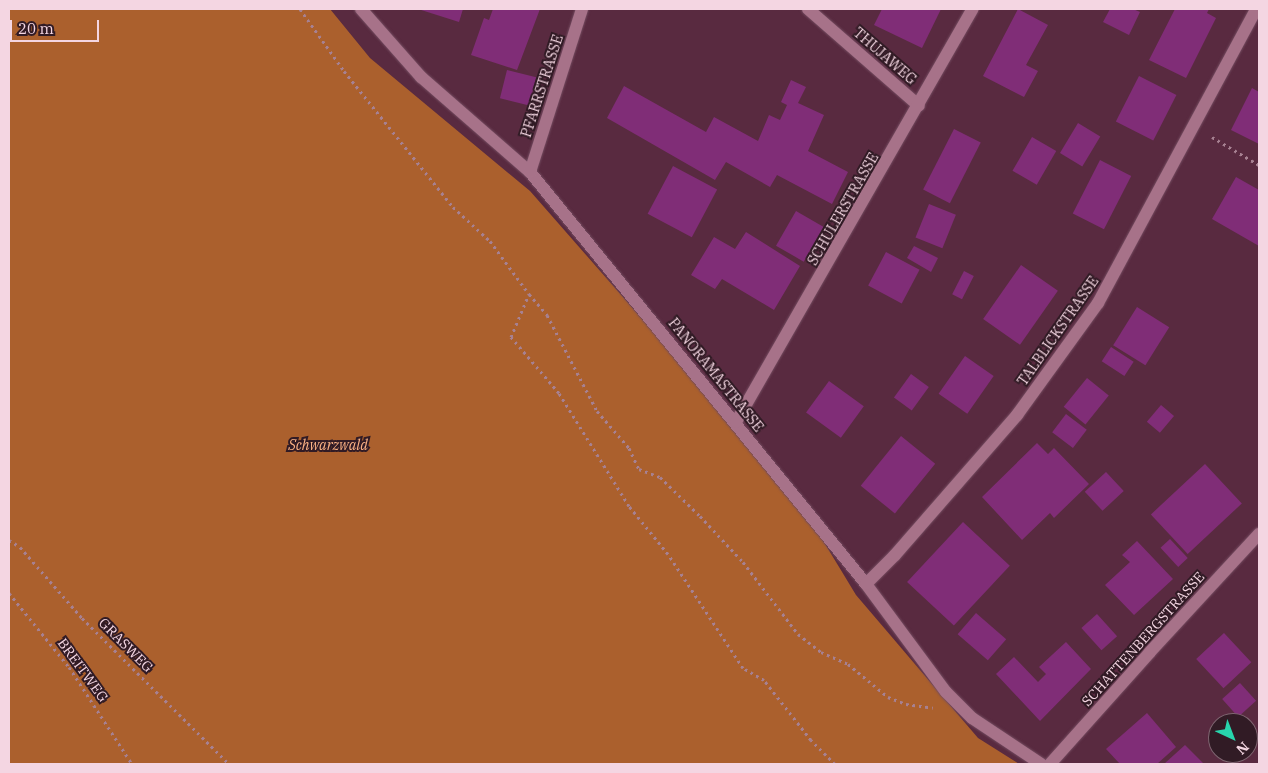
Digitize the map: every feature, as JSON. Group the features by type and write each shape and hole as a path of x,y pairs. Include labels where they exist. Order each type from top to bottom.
{"street":[{"name":"PANORAMASTRASSE","path":"361,9 421,78 530,172 736,422 866,584 946,692 972,718 1041,764"},
{"name":"PFARRSTRASSE","path":"530,172 582,9"},
{"name":"THUJAWEG","path":"808,9 919,106"},
{"name":"SCHULERSTRASSE","path":"736,422 973,9"},
{"name":"TALBLICKSTRASSE","path":"866,584 895,555 1017,415 1098,304 1256,9"},
{"name":"SCHATTENBERGSTRASSE","path":"1050,764 1259,534"}],"path":[{"path":"300,9 344,71 453,208 490,241 547,315 597,411 629,448 639,468 660,477 700,516 743,562 798,634 821,652 848,664 888,697 906,704 930,709 937,708 946,692"},
{"path":"1223,143 1259,165"},
{"path":"529,294 512,337 559,393 629,506 668,554 738,662 743,668 764,680 811,740 835,764"},
{"name":"GRASWEG","path":"9,540 20,547 82,618 230,764"},
{"name":"BREITWEG","path":"9,594 69,666 132,764"}],"green space":[{"name":"Schwarzwald","path":"9,9 330,9 370,58 530,191 793,491 856,595 978,738 1019,764 9,764"}],"building":[{"path":"418,9 463,9 459,22"},
{"path":"493,9 540,9 517,70 471,55 484,18 489,20"},
{"path":"882,9 941,9 922,48 874,25"},
{"path":"1018,9 1048,25 1026,65 1038,71 1024,97 983,76"},
{"path":"1110,9 1133,9 1140,12 1129,35 1103,22"},
{"path":"1175,9 1209,9 1207,13 1216,18 1186,78 1149,60"},
{"path":"507,70 536,77 529,105 500,98"},
{"path":"1139,76 1176,95 1153,141 1116,121"},
{"path":"791,80 806,87 798,103 824,115 808,151 848,172 832,204 777,175 770,187 726,162 715,180 607,118 624,86 706,132 714,117 758,141 769,115 780,120 787,105 781,102"},
{"path":"1252,88 1259,92 1259,144 1231,130"},
{"path":"1078,123 1100,136 1082,166 1060,153"},
{"path":"954,129 981,143 950,203 923,190"},
{"path":"1032,137 1056,151 1037,185 1012,171"},
{"path":"1100,160 1131,176 1104,229 1073,213"},
{"path":"673,166 717,189 692,237 648,214"},
{"path":"1236,177 1259,190 1259,246 1212,219"},
{"path":"929,204 956,215 942,248 916,237"},
{"path":"796,211 824,227 804,262 776,246"},
{"path":"746,232 800,266 774,310 722,279 715,289 691,275 714,237 735,249"},
{"path":"914,246 938,258 931,272 907,258"},
{"path":"886,252 920,270 902,303 868,286"},
{"path":"1021,265 1058,291 1020,345 983,319"},
{"path":"964,271 974,276 962,299 952,294"},
{"path":"1137,307 1169,327 1145,365 1113,345"},
{"path":"1111,347 1134,362 1124,376 1102,361"},
{"path":"965,356 994,376 967,414 939,394"},
{"path":"911,374 929,387 912,410 894,397"},
{"path":"1087,378 1109,396 1085,424 1064,407"},
{"path":"829,381 864,406 841,438 806,413"},
{"path":"1161,405 1174,416 1160,433 1147,422"},
{"path":"1066,414 1087,430 1073,448 1052,432"},
{"path":"901,436 935,464 895,513 861,486"},
{"path":"1037,443 1048,454 1054,448 1089,484 1054,518 1050,513 1022,540 982,497"},
{"path":"1205,464 1242,503 1188,554 1151,514"},
{"path":"1106,472 1124,491 1103,511 1085,492"},
{"path":"963,522 1010,566 954,626 907,582"},
{"path":"1170,539 1188,558 1178,567 1160,548"},
{"path":"1137,541 1173,579 1134,615 1105,585 1130,562 1122,555"},
{"path":"976,613 1006,639 988,660 958,634"},
{"path":"1097,614 1117,636 1101,650 1081,628"},
{"path":"1224,633 1251,662 1223,688 1196,659"},
{"path":"1066,642 1091,669 1040,721 996,674 1014,657 1038,682 1046,674 1039,667"},
{"path":"1240,683 1256,701 1243,713 1235,713 1222,699"},
{"path":"1147,713 1176,747 1157,764 1120,764 1106,749"},
{"path":"1185,745 1203,763 1164,764"}]}
